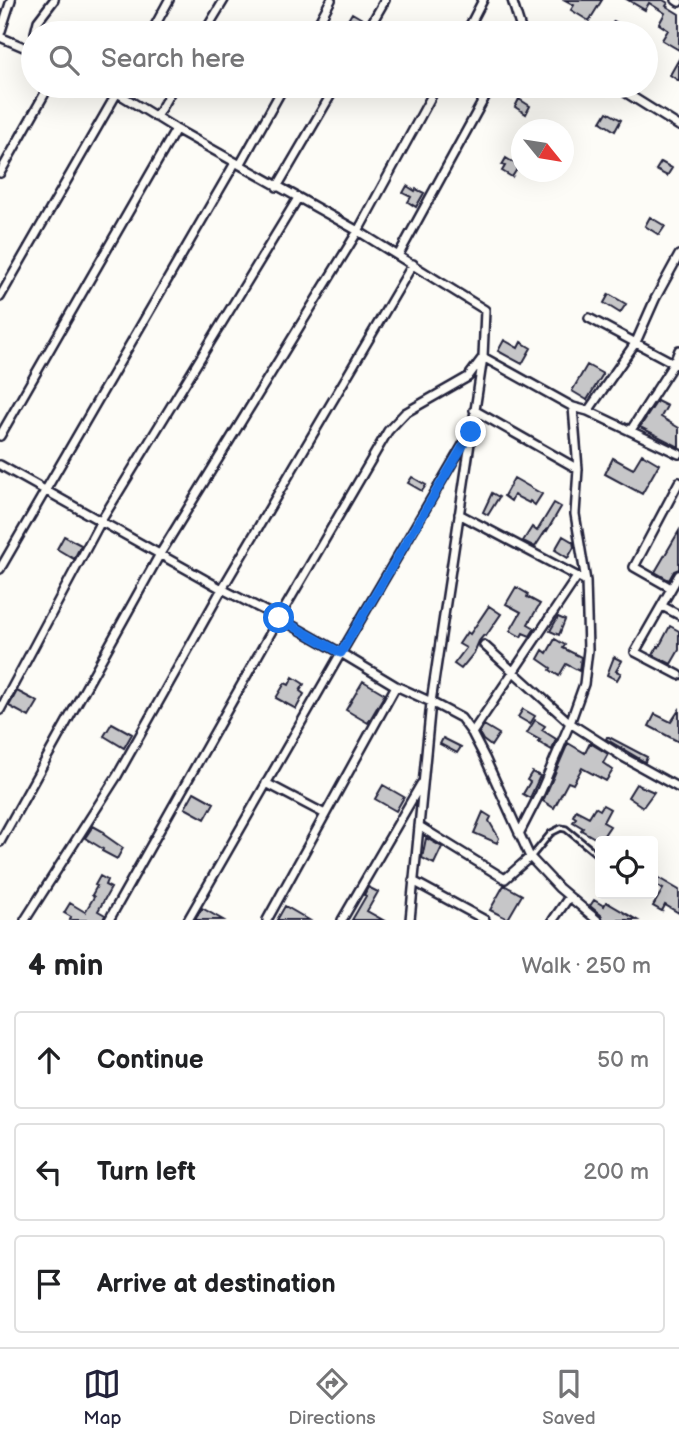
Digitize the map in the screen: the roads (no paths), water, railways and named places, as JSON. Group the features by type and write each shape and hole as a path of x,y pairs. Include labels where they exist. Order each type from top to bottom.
{"street":[{"path":"11,0 0,35 21,45"},
{"path":"39,21 54,0"},
{"path":"158,21 169,0"},
{"path":"211,21 224,0"},
{"path":"320,21 331,0"},
{"path":"373,21 385,0"},
{"path":"472,21 483,0"},
{"path":"512,0 519,21"},
{"path":"0,173 42,98"},
{"path":"0,297 114,98"},
{"path":"131,98 176,129 413,264 485,310 482,357 431,702 410,920"},
{"path":"156,117 167,98"},
{"path":"0,569 277,98"},
{"path":"277,187 328,98"},
{"path":"0,842 160,554 358,232 431,98"},
{"path":"398,256 484,98"},
{"path":"634,98 679,126"},
{"path":"0,436 176,129"},
{"path":"0,709 101,521 298,198"},
{"path":"589,411 636,342 679,255"},
{"path":"25,920 117,776 222,589 413,264"},
{"path":"589,318 676,364"},
{"path":"631,430 676,364 679,350"},
{"path":"482,357 573,407 589,411 679,454"},
{"path":"109,920 388,431 405,413 468,377 482,357"},
{"path":"519,834 540,793 584,684 587,650 586,581 575,514 578,469 573,407"},
{"path":"474,410 578,469"},
{"path":"188,920 471,432"},
{"path":"0,465 279,618 397,687 461,719 485,758 530,857 569,897 597,920"},
{"path":"671,589 634,567 679,482"},
{"path":"459,514 586,581"},
{"path":"679,575 635,652 679,675"},
{"path":"472,733 577,577"},
{"path":"662,606 679,615"},
{"path":"484,645 570,723 679,788"},
{"path":"267,920 397,687"},
{"path":"342,920 423,780"},
{"path":"267,783 326,814"},
{"path":"419,826 505,879 530,857"},
{"path":"413,881 485,920"},
{"path":"553,920 569,897"}],"lane":[{"path":"530,857 551,833 561,828 566,829 595,853"}]}
